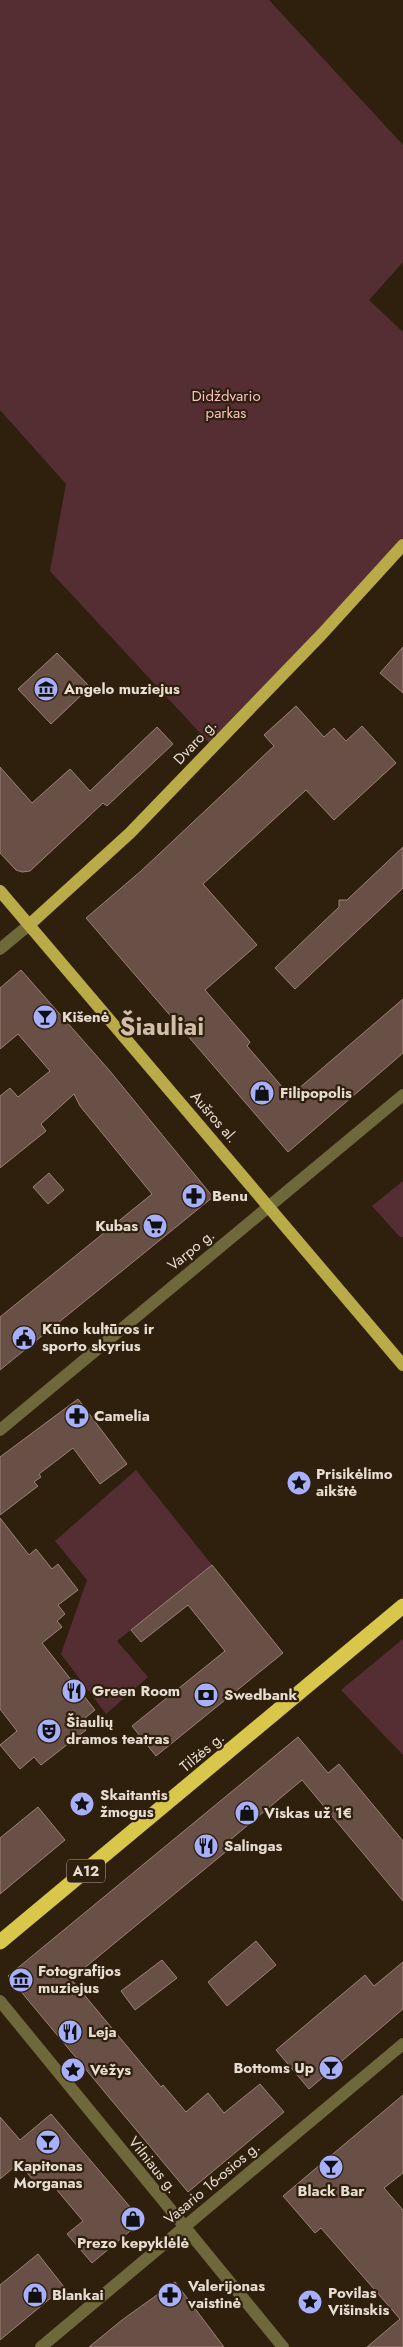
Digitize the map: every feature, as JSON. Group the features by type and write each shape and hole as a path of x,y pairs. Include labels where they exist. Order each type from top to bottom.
{"highway":[{"name":"Tilžės g.","path":"0,1942 403,1606"}],"main road":[{"name":"Dvaro g.","path":"29,925 130,834 322,634 403,545"},
{"name":"Aušros al.","path":"0,891 269,1205 403,1365"}],"street":[{"name":"Dvaro g.","path":"0,949 29,925"},
{"name":"Varpo g.","path":"0,1430 403,1095"},
{"name":"Vilniaus g.","path":"0,2001 282,2346"},
{"name":"Vasario 16-osios g.","path":"41,2347 403,2044"}],"green space":[{"name":"Didždvario parkas","path":"0,0 269,0 403,145 403,262 369,300 403,332 403,545 213,747 50,571 66,484 0,410"},
{"path":"403,1181 403,1237 400,1237 372,1206"},
{"path":"136,1470 212,1565 117,1641 148,1677 106,1714 61,1654 87,1580 55,1541"},
{"path":"403,1639 403,1755 341,1690"}],"building":[{"path":"403,647 403,693 380,673"},
{"name":"Angelo muziejus","path":"57,653 90,687 51,724 18,689"},
{"path":"296,706 324,737 334,728 346,741 362,726 396,763 334,820 306,790 203,884 257,945 205,990 250,1042 247,1046 290,1096 403,999 403,1053 288,1152 86,918 141,871 274,746 264,735"},
{"path":"157,727 173,744 107,806 103,803 30,871 22,872 16,870 0,853 0,767 32,803 70,769 90,791"},
{"path":"403,847 403,888 295,989 275,968 339,907 339,900 347,900"},
{"path":"21,970 109,1070 213,1197 0,1370 0,1317 152,1194 80,1106 74,1094 41,1124 46,1131 0,1168 0,1096 10,1088 18,1097 50,1071 18,1034 0,1049 0,988"},
{"path":"49,1173 64,1190 48,1204 33,1187"},
{"path":"78,1399 127,1464 100,1484 73,1448 39,1474 41,1477 34,1482 38,1486 0,1515 0,1457"},
{"path":"0,1518 29,1555 36,1549 52,1569 58,1564 78,1590 58,1605 65,1614 57,1621 62,1627 42,1643 95,1710 80,1722 86,1730 41,1765 34,1757 20,1769 0,1745 17,1731 0,1709"},
{"path":"212,1565 283,1653 156,1756 132,1726 225,1651 188,1605 141,1642 131,1630"},
{"path":"298,1737 328,1773 339,1764 403,1841 403,1901 302,1780 230,1840 234,1845 71,1979 161,2087 163,2085 186,2112 208,2093 224,2113 260,2084 284,2112 188,2192 8,1976"},
{"path":"38,1807 65,1840 0,1894 0,1838"},
{"path":"256,1941 276,1965 227,2006 208,1982"},
{"path":"162,1960 177,1978 135,2010 121,1991"},
{"path":"403,1962 403,2009 309,2089 276,2050 365,1975 374,1986"},
{"path":"403,2095 403,2173 384,2188 403,2210 403,2347 367,2347 400,2319 321,2228 315,2233 283,2196"},
{"path":"51,2114 142,2221 92,2263 67,2234 83,2221 51,2183 42,2191 19,2163 0,2179 0,2117 20,2140"},
{"path":"38,2254 64,2287 0,2340 0,2285"},
{"path":"175,2282 224,2347 89,2347 122,2320"}],"place":[{"name":"Angelo muziejus","path":"46,689"},
{"name":"Kišenė","path":"45,1017"},
{"name":"Filipopolis","path":"262,1093"},
{"name":"Benu","path":"194,1196"},
{"name":"Kubas","path":"155,1226"},
{"name":"Kūno kultūros ir sporto skyrius","path":"24,1338"},
{"name":"Camelia","path":"77,1416"},
{"name":"Prisikėlimo aikštė","path":"299,1483"},
{"name":"Green Room","path":"74,1691"},
{"name":"Swedbank","path":"206,1695"},
{"name":"Šiaulių dramos teatras","path":"49,1731"},
{"name":"Skaitantis žmogus","path":"82,1804"},
{"name":"Viskas už 1€","path":"247,1813"},
{"name":"Salingas","path":"206,1846"},
{"name":"Fotografijos muziejus","path":"21,1980"},
{"name":"Leja","path":"70,2032"},
{"name":"Bottoms Up","path":"331,2068"},
{"name":"Vėžys","path":"73,2070"},
{"name":"Kapitonas Morganas","path":"48,2142"},
{"name":"Black Bar","path":"331,2167"},
{"name":"Prezo kepyklėlė","path":"133,2219"},
{"name":"Blankai","path":"35,2295"},
{"name":"Valerijonas vaistinė","path":"170,2295"},
{"name":"Povilas Višinskis","path":"310,2302"}],"district":[{"name":"Šiauliai","path":"162,1026"}]}
